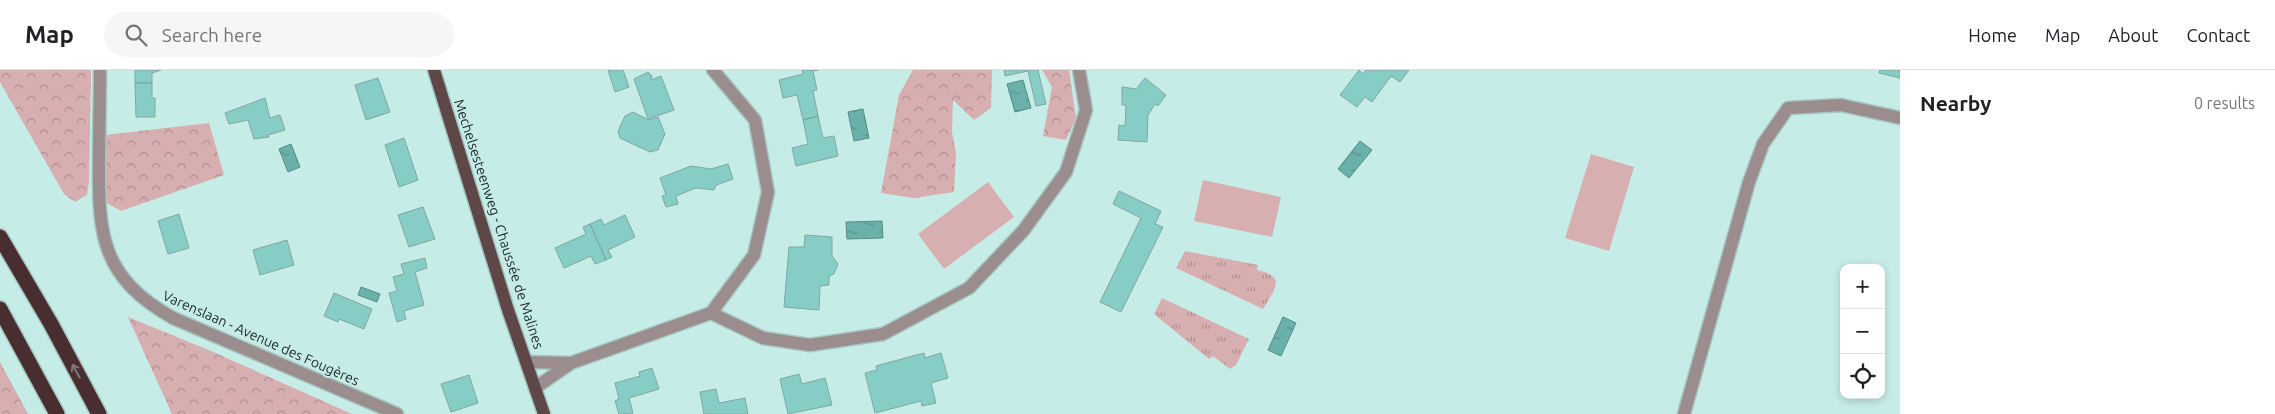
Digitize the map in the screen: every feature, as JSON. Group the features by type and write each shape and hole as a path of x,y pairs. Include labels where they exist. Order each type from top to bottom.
{"highway":[{"path":"0,237 51,324 99,414"},
{"path":"0,309 57,414"}],"main road":[{"name":"Mechelsesteenweg - Chaussée de Malines","path":"434,70 508,310 544,414"}],"street":[{"name":"Varenslaan - Avenue des Fougères","path":"100,70 98,206 101,233 109,254 131,288 150,305 172,318 397,414"},
{"path":"535,388 571,362 711,313 754,255 768,192 755,120 713,70"},
{"path":"711,313 763,338 810,345 883,334 969,288 1023,232 1066,172 1086,110 1079,70"},
{"path":"1684,414 1749,182 1763,144 1788,108 1841,105 1900,118"},
{"path":"527,362 571,362"}],"green space":[{"path":"0,70 91,70 89,182 87,195 75,202 64,194 0,82"},
{"path":"913,70 992,70 991,108 974,120 953,100 952,132 956,153 954,192 914,198 881,193 899,95"},
{"path":"1042,70 1069,70 1076,118 1066,140 1043,136 1052,87"},
{"path":"209,123 224,175 121,211 105,202 105,135"},
{"path":"1591,154 1634,167 1609,251 1565,238"},
{"path":"1203,180 1281,197 1272,237 1194,221"},
{"path":"988,182 1014,217 944,269 918,234"},
{"path":"1185,251 1258,265 1257,270 1273,276 1276,285 1263,309 1176,268"},
{"path":"1162,298 1249,339 1236,365 1230,369 1213,356 1209,359 1154,314"},
{"path":"128,317 211,351 352,414 172,414"},
{"path":"0,362 28,414 0,414"}],"water":[{"path":"1023,80 1031,108 1015,112 1007,84"},
{"path":"863,109 869,138 854,141 848,112"},
{"path":"1360,141 1372,150 1349,178 1338,169"},
{"path":"291,144 300,167 288,172 279,149"},
{"path":"882,221 883,238 847,239 846,222"},
{"path":"361,287 380,294 377,302 358,295"},
{"path":"1283,317 1296,323 1281,356 1268,350"}],"building":[{"path":"135,70 161,70 152,73 152,83 135,83"},
{"path":"608,70 623,70 629,87 615,92"},
{"path":"802,70 819,70 813,71 817,90 813,91 818,116 803,120 797,95 783,98 779,80 803,74"},
{"path":"1004,70 1038,70 1046,104 1036,106 1028,71 1005,76"},
{"path":"1359,70 1363,74 1366,70 1409,70 1400,82 1391,76 1372,102 1365,97 1357,107 1340,95"},
{"path":"1880,70 1900,70 1900,78 1879,73"},
{"path":"648,72 652,76 651,80 661,76 674,110 648,119 634,79"},
{"path":"378,78 390,112 366,120 355,85"},
{"path":"1145,78 1166,95 1158,106 1155,104 1148,115 1147,142 1118,140 1119,125 1125,126 1126,105 1122,105 1122,87 1136,89"},
{"path":"135,83 152,83 152,98 155,98 155,117 136,117"},
{"path":"265,98 270,118 280,115 285,130 268,135 269,137 254,139 248,120 229,124 225,113"},
{"path":"633,112 649,120 658,117 665,134 658,150 650,152 620,138 618,131 625,116"},
{"path":"818,116 823,138 834,136 838,156 796,166 792,148 808,144 803,120"},
{"path":"404,138 418,180 399,187 385,145"},
{"path":"728,164 733,179 716,185 714,190 696,188 676,196 678,204 666,207 662,196 666,195 660,178 691,166 711,169"},
{"path":"1119,191 1161,211 1155,224 1163,227 1121,312 1100,302 1141,218 1113,204"},
{"path":"423,207 435,239 409,247 398,215"},
{"path":"179,214 189,248 168,254 158,221"},
{"path":"625,215 635,237 608,250 612,257 606,260 590,224 601,219 604,225"},
{"path":"590,224 606,260 595,264 591,256 564,268 555,248 586,234 583,227"},
{"path":"805,235 832,237 832,256 838,264 834,274 829,276 829,285 820,286 819,310 784,307 789,247 804,247"},
{"path":"287,240 294,265 260,275 253,250"},
{"path":"425,258 427,268 415,272 424,305 404,311 406,319 397,322 389,293 397,291 393,277 404,274 401,264"},
{"path":"334,293 372,309 364,329 339,319 338,322 324,316"},
{"path":"924,353 925,358 941,353 948,378 931,383 936,403 922,406 921,401 875,413 865,373 877,370 876,366"},
{"path":"652,368 659,389 629,398 633,413 619,414 615,401 619,399 615,383 640,376 639,372"},
{"path":"799,374 802,384 825,378 832,405 788,414 780,379"},
{"path":"469,375 478,403 451,412 441,384"},
{"path":"716,389 719,403 745,398 748,414 704,414 700,392"}]}
